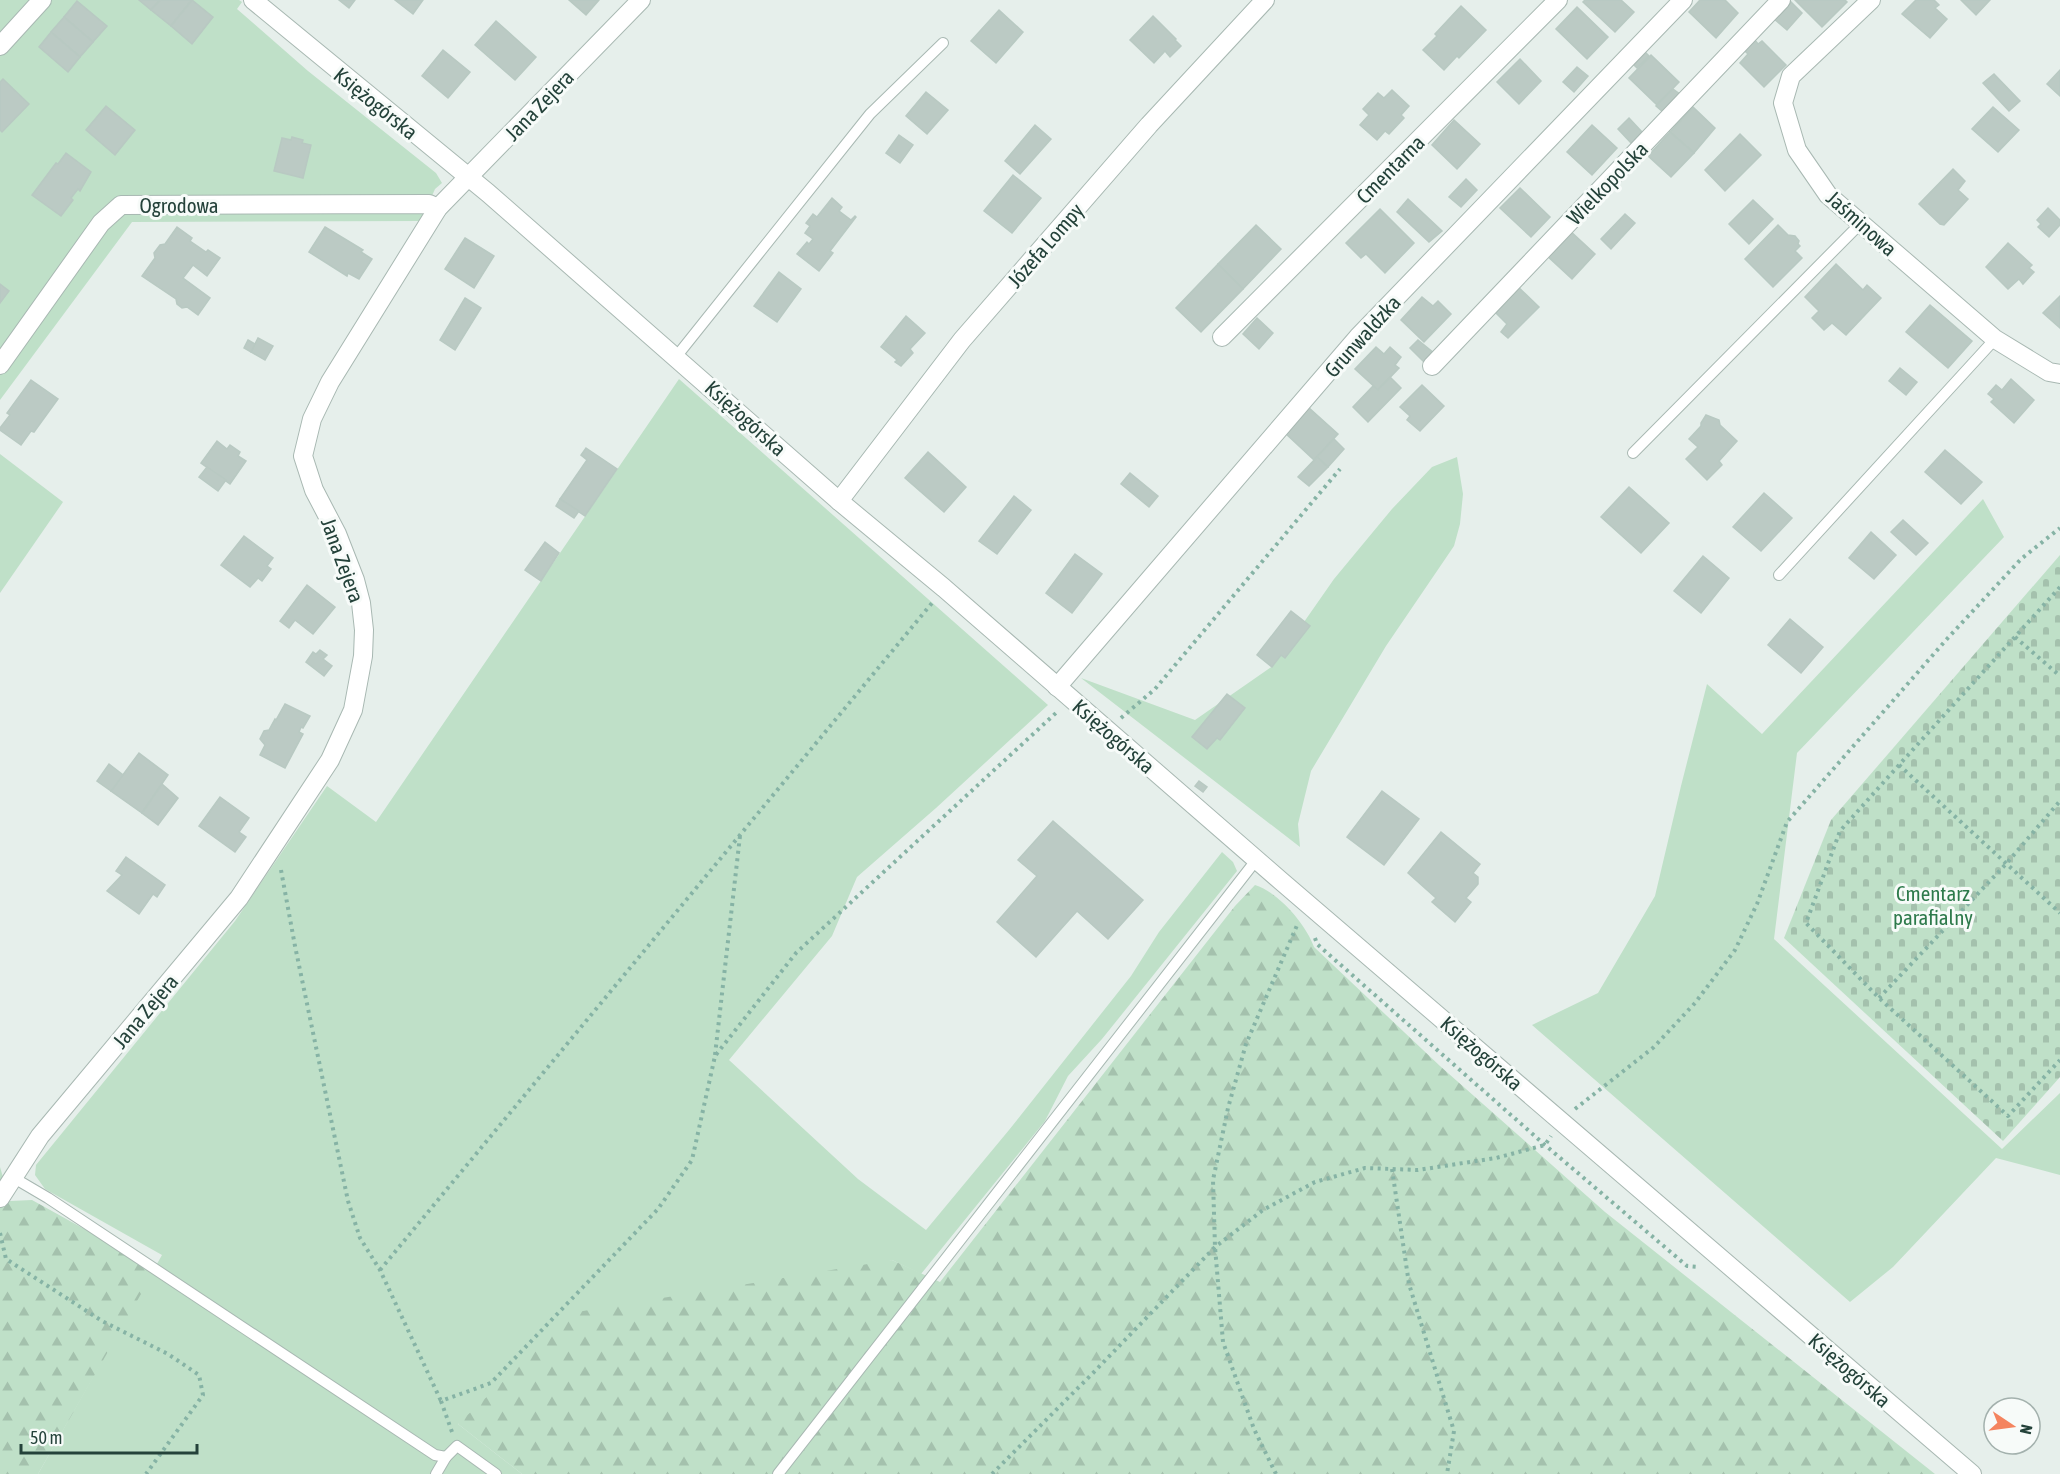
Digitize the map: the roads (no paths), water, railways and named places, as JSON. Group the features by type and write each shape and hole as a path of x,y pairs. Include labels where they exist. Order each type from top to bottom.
{"street":[{"path":"0,46 42,0"},
{"name":"Księżogórska","path":"253,0 468,177 839,501 944,588 1063,693 1972,1474"},
{"name":"Jana Zejera","path":"0,1198 40,1136 239,898 330,760 353,710 363,656 364,630 357,588 337,534 307,473 303,456 312,420 330,382 438,208 641,0"},
{"name":"Józefa Lompy","path":"839,501 962,340 1149,124 1265,0"},
{"name":"Cmentarna","path":"1222,337 1558,0"},
{"name":"Grunwaldzka","path":"1063,693 1358,337 1683,0"},
{"name":"Wielkopolska","path":"1432,366 1781,0"},
{"name":"Jaśminowa","path":"1871,0 1791,76 1783,103 1797,150 1828,195 1995,339 2049,372 2060,374"},
{"name":"Ogrodowa","path":"0,366 101,223 121,205 429,204 438,208"}],"lane":[{"path":"676,357 870,114 943,43"},
{"path":"1633,453 1861,224"},
{"path":"1779,575 1995,339"},
{"path":"778,1474 1257,859"},
{"path":"14,1179 48,1198 440,1456"},
{"path":"436,1474 440,1456 457,1446 496,1474"}],"park label":[{"name":"Cmentarz parafialny","path":"1933,905"}]}
